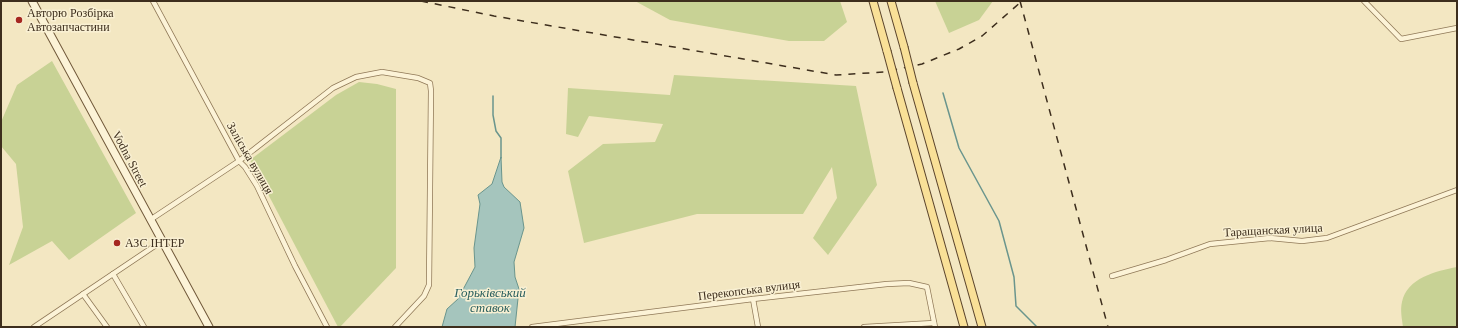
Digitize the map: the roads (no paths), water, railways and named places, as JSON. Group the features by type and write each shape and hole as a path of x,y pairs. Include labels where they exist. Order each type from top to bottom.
{"main road":[{"path":"873,1 964,327"},
{"path":"891,1 981,325"}],"street":[{"name":"Vodna Street","path":"32,1 209,327"},
{"name":"Заліська вулиця","path":"153,1 239,160 257,186 295,266 327,327"},
{"path":"1364,1 1401,39 1457,28"},
{"path":"150,220 239,160 332,88 356,77 382,72 418,78 430,83 429,285 424,296 394,327"},
{"name":"Таращанская улица","path":"1112,276 1166,260 1210,244 1270,238 1302,241 1327,238 1457,190"},
{"path":"36,326 162,241"},
{"path":"113,274 144,327"},
{"name":"Перекопська вулиця","path":"532,327 753,299 887,284 909,283 927,287 935,325"},
{"path":"83,294 107,327"},
{"path":"753,299 758,327"},
{"path":"864,327 935,325"}],"water":[{"name":"Горьківський ставок","path":"501,157 502,182 504,187 520,202 524,228 514,262 515,277 519,289 515,327 442,327 447,309 458,299 475,267 474,248 480,204 478,195 492,184"}],"waterway":[{"path":"943,93 959,148 999,221 1014,277 1016,306 1037,327"},
{"path":"493,96 493,115 496,131 501,138 501,158"}],"railway":[{"path":"421,1 494,16 836,75 884,72 922,64 959,49 982,36 1022,1"},
{"path":"1020,1 1108,327"}],"place":[{"name":"Авторю Розбірка Автозапчастини","path":"19,20"},
{"name":"АЗС ІНТЕР","path":"117,243"}]}
